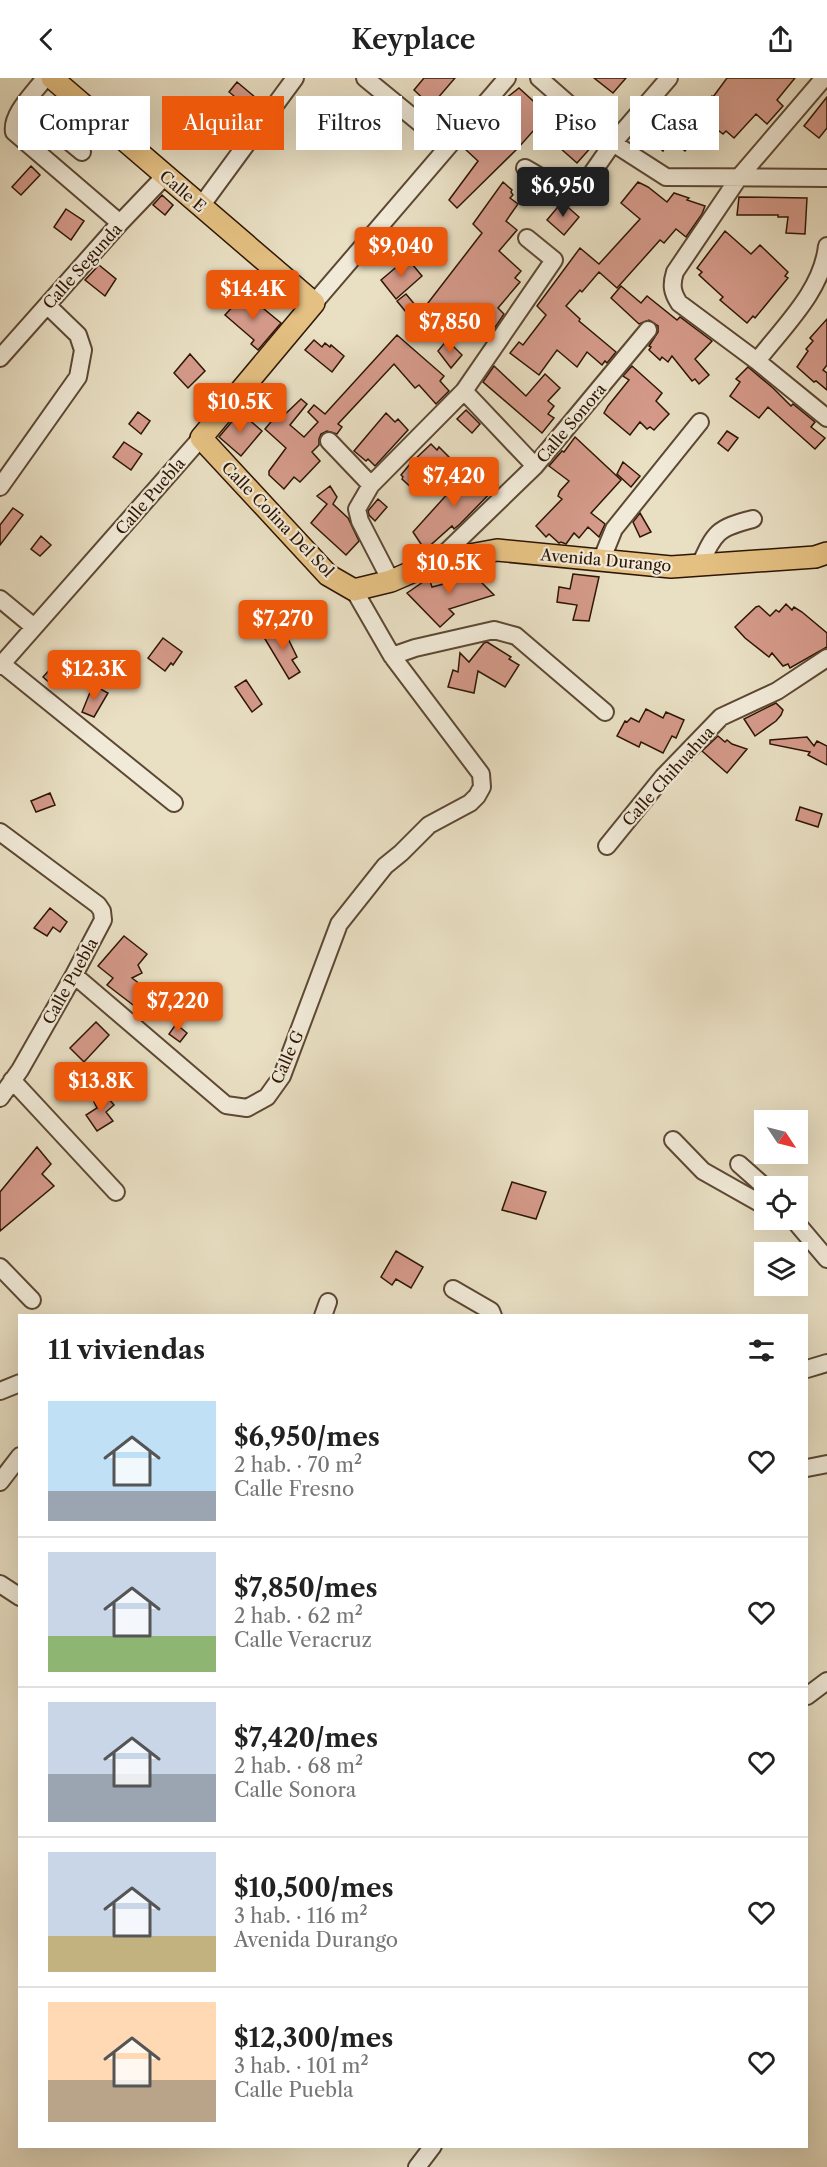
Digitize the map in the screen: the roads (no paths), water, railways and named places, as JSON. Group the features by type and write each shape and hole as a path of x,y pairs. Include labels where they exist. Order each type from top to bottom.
{"main road":[{"name":"Calle E","path":"52,78 314,303"},
{"name":"Calle Puebla","path":"201,438 314,303"},
{"name":"Calle Colina Del Sol","path":"201,438 328,575 354,590"},
{"name":"Avenida Durango","path":"354,590 391,581 437,561 497,550 671,567 815,557 827,553"}],"street":[{"path":"32,96 45,78"},
{"path":"201,206 295,78"},
{"path":"365,78 414,118"},
{"name":"Calle Puebla","path":"491,96 507,78"},
{"path":"539,78 559,96"},
{"path":"618,137 669,78"},
{"path":"824,78 740,176 675,272 671,285 679,303 758,361 827,418"},
{"path":"18,117 13,125 14,132 18,135"},
{"path":"618,146 666,177 827,178"},
{"path":"35,150 120,223"},
{"name":"Calle Puebla","path":"314,303 445,150"},
{"path":"525,168 570,194 583,186 608,150"},
{"name":"Calle Segunda","path":"0,358 165,176"},
{"path":"391,581 360,521 357,509 371,485 464,391 554,260 527,238"},
{"path":"758,361 810,294 821,276 827,246"},
{"path":"0,487 78,377 83,350 78,335 47,305"},
{"name":"Calle Sonora","path":"437,561 535,466 648,330"},
{"path":"464,391 535,466"},
{"path":"601,561 614,529 700,422"},
{"name":"Calle Puebla","path":"1,665 201,438"},
{"path":"329,441 371,485"},
{"path":"700,565 711,541 727,525 753,519"},
{"path":"354,590 392,656 415,648 494,630 516,636 605,712"},
{"path":"0,599 34,627"},
{"name":"Calle G","path":"74,975 226,1105 247,1108 267,1097 282,1076 339,924 385,866 429,825 470,802 482,787 481,774 392,656"},
{"name":"Calle Chihuahua","path":"607,846 663,777 721,717 777,691 827,658"},
{"path":"1,665 174,803"},
{"name":"Calle Puebla","path":"0,832 98,905 102,911 103,920 74,975 0,1098"},
{"path":"12,1080 116,1192"},
{"path":"673,1140 702,1171 754,1200"},
{"path":"739,1164 754,1177"},
{"path":"802,1230 827,1259"},
{"path":"0,1267 32,1300"},
{"path":"453,1288 491,1311 492,1314"},
{"path":"808,1369 827,1363"},
{"path":"0,1391 18,1384"},
{"path":"0,1482 18,1459"},
{"path":"808,1468 827,1464"},
{"path":"0,1584 18,1596"},
{"path":"808,1695 827,1681"},
{"path":"417,2167 431,2148"}]}
